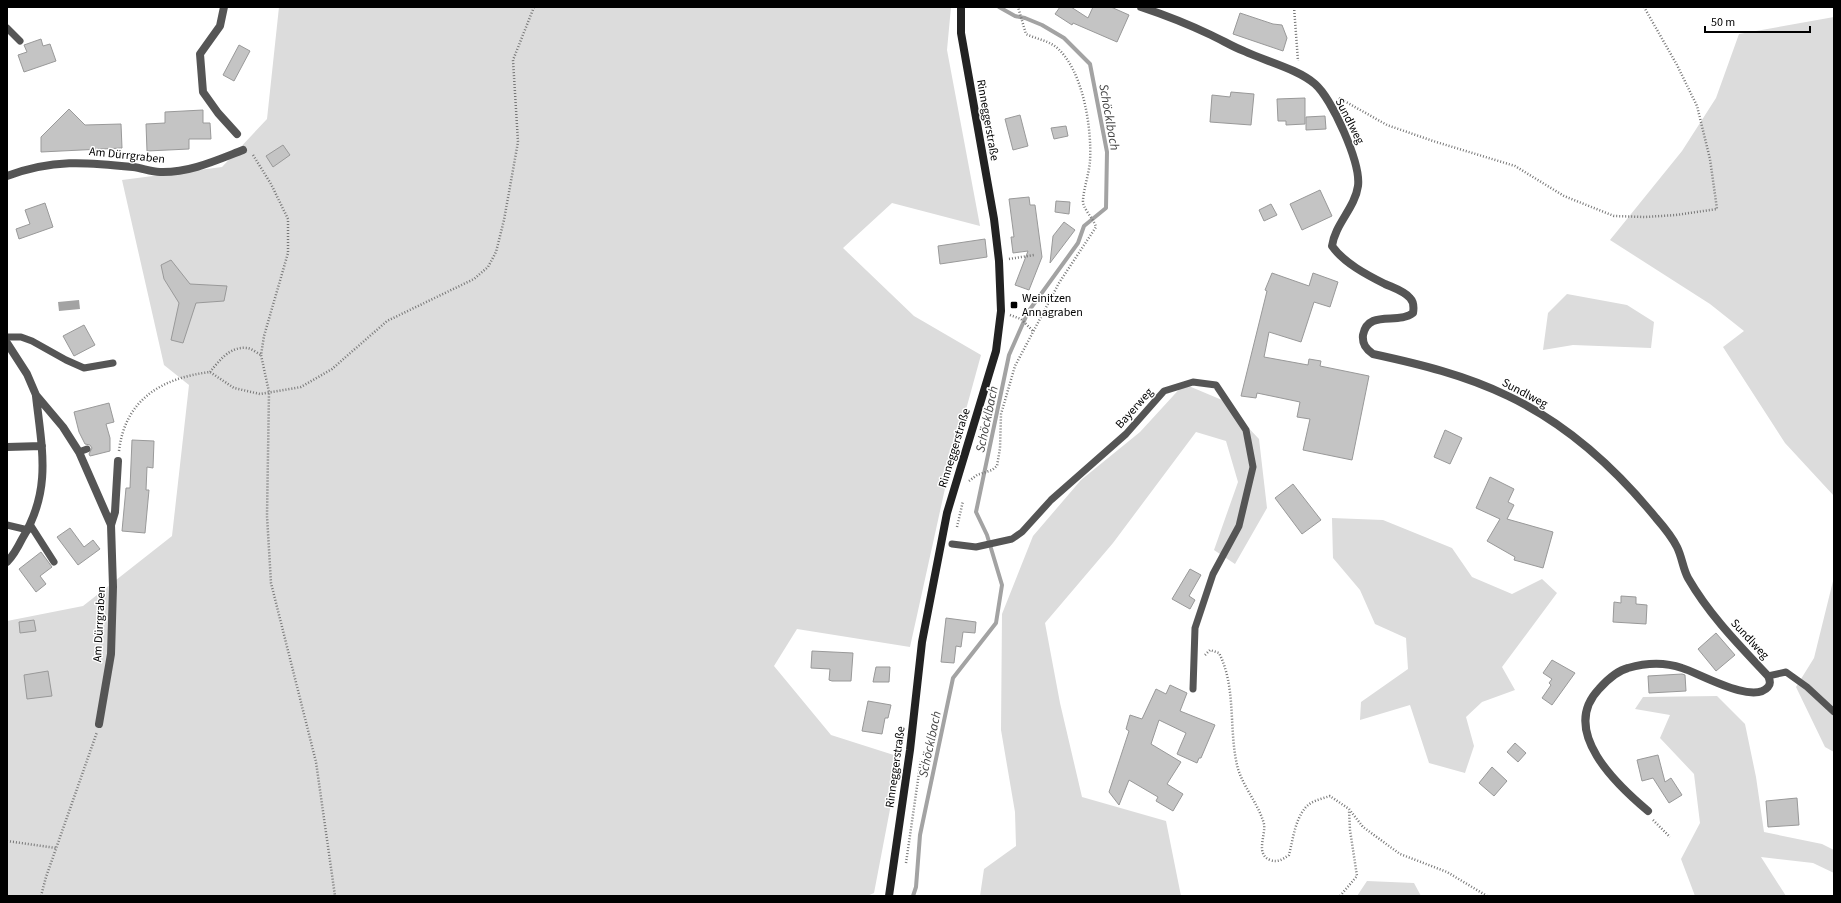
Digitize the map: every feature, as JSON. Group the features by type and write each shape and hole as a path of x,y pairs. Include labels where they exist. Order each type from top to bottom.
{"main road":[{"name":"Rinneggerstraße","path":"889,896 910,750 922,642 947,513 996,351 1001,306 999,261 994,219 960,33 961,7"}],"street":[{"path":"224,7 220,26 200,54 203,92 236,134"},
{"name":"Sundlweg","path":"1141,7 1170,17 1300,75 1316,85 1338,119 1356,162 1358,186 1349,212 1334,236 1332,246 1338,255 1374,278 1403,292 1410,298 1414,305 1413,313 1407,318 1377,319 1369,323 1364,332 1362,341 1367,349 1373,354 1428,367 1497,391 1542,415 1573,436 1611,469 1656,518 1677,547 1688,577 1718,622 1742,650 1768,676 1770,681 1769,686 1764,690 1757,692 1736,690 1681,667 1651,663 1627,668 1610,677 1592,696 1585,719 1586,733 1591,747 1622,789 1648,811"},
{"name":"Am Dürrgraben","path":"7,176 31,167 76,162 135,167 160,172 193,168 247,152"},
{"name":"Am Dürrgraben","path":"7,343 10,352 27,374 36,395 44,472 41,496 29,528 7,562"},
{"name":"Am Dürrgraben","path":"36,395 83,450 111,525 114,588 111,654 99,724"},
{"path":"7,447 42,446"},
{"name":"Am Dürrgraben","path":"111,525 115,512 118,461"}],"lane":[{"path":"7,28 20,41"},
{"path":"7,337 21,337 32,341 84,368 113,363"},
{"name":"Bayerweg","path":"952,544 967,547 985,546 1012,539 1022,532 1051,500 1126,434 1164,391 1193,382 1216,385 1246,430 1253,467 1239,526 1213,574 1195,628 1193,689"},
{"path":"7,525 29,528 54,562"},
{"path":"1768,676 1786,672 1807,687 1834,712"}],"path":[{"path":"118,461 121,437 131,413 141,400 155,390 186,375 210,372 234,388 260,394 301,387 332,369 387,321 474,279 488,267 496,252 504,220 518,142 513,60 534,7"},
{"path":"967,484 969,480 977,475 995,469 999,462 1001,414 1015,366 1031,330 1072,260 1094,231 1095,223 1084,203 1090,158 1088,126 1078,79 1072,66 1058,49 1050,43 1026,34 1018,7"},
{"path":"1294,7 1300,75"},
{"path":"1337,96 1387,125 1433,142 1515,166 1564,196 1614,216 1653,217 1717,209 1710,159 1697,106 1674,59 1644,7"},
{"path":"247,152 271,184 288,219 288,253 264,336 261,355 268,392 266,516 271,583 316,762 335,896"},
{"path":"999,261 1034,255"},
{"path":"1016,318 1021,319 1031,330"},
{"path":"210,372 222,358 232,350 247,348 261,355"},
{"path":"952,544 964,498"},
{"path":"1202,657 1210,650 1218,653 1223,662 1231,706 1232,739 1239,770 1264,824 1262,851 1266,858 1272,861 1280,861 1289,855 1297,824 1302,813 1311,803 1330,796 1349,809 1363,827 1400,854 1447,872 1487,896"},
{"path":"41,896 99,724"},
{"path":"906,866 922,756"},
{"path":"1340,896 1357,876 1350,830 1349,809"},
{"path":"1648,811 1655,823 1670,837"},
{"path":"7,841 56,848"}],"shaded area":[{"path":"279,7 951,7 947,50 980,226 892,203 843,248 914,316 981,355 948,475 910,647 797,629 774,666 831,735 900,757 874,893 867,896 7,896 7,621 83,606 172,536 189,385 164,365 122,180 222,167 267,119"},
{"path":"1834,17 1834,496 1785,443 1723,347 1744,331 1710,304 1610,240 1682,151 1716,98 1739,34"},
{"path":"1567,294 1627,305 1654,322 1651,348 1573,345 1543,350 1548,313"},
{"path":"79,300 80,309 59,311 58,302"},
{"path":"1184,384 1222,400 1259,439 1267,508 1235,564 1214,550 1238,482 1226,441 1196,432 1113,543 1045,623 1060,703 1082,797 1166,821 1181,896 980,896 984,869 1016,846 1015,812 1001,730 1002,614 1033,536 1081,480 1140,432"},
{"path":"1332,518 1383,520 1452,548 1472,577 1512,594 1542,579 1557,593 1502,667 1515,690 1482,702 1466,717 1474,746 1465,773 1429,763 1410,705 1360,720 1361,702 1408,669 1406,638 1375,624 1360,590 1333,558"},
{"path":"1834,577 1834,752 1825,747 1796,687 1814,658"},
{"path":"1717,696 1745,724 1756,777 1764,832 1822,844 1834,850 1834,873 1813,863 1761,857 1786,896 1695,896 1681,859 1700,823 1694,774 1660,738 1670,715 1635,709 1643,697"},
{"path":"1367,881 1414,883 1421,896 1357,896"}],"building":[{"path":"1060,7 1071,7 1088,18 1093,7 1111,7 1129,15 1117,42 1073,23 1072,25 1055,14"},
{"path":"1240,13 1273,24 1282,25 1287,38 1283,51 1233,34"},
{"path":"41,39 43,46 50,44 56,61 24,72 18,55 27,52 24,45"},
{"path":"239,45 250,51 234,81 223,75"},
{"path":"1231,92 1254,94 1251,125 1210,122 1212,95 1230,97"},
{"path":"1305,98 1305,124 1286,125 1286,121 1278,121 1277,99"},
{"path":"69,109 85,125 121,124 122,148 41,152 41,137"},
{"path":"203,110 203,123 210,123 211,139 189,139 189,149 147,151 146,124 165,123 165,112"},
{"path":"1020,115 1028,146 1013,150 1005,119"},
{"path":"1325,116 1326,129 1306,130 1306,117"},
{"path":"1066,126 1068,136 1054,139 1051,128"},
{"path":"283,145 290,155 273,167 266,156"},
{"path":"1320,190 1332,216 1302,230 1290,204"},
{"path":"1029,197 1030,205 1035,205 1042,257 1029,290 1015,285 1028,251 1013,253 1011,237 1014,237 1009,199"},
{"path":"1056,201 1070,202 1069,214 1055,212"},
{"path":"45,203 53,227 19,239 16,229 30,224 25,210"},
{"path":"1271,204 1277,215 1264,221 1259,210"},
{"path":"1064,222 1075,230 1050,263 1053,236"},
{"path":"985,239 987,257 940,264 938,246"},
{"path":"171,260 190,284 227,286 224,301 196,303 183,343 171,340 179,303 164,279 161,265"},
{"path":"1272,273 1309,286 1313,273 1338,282 1330,307 1314,302 1301,342 1269,332 1264,357 1308,365 1309,359 1321,361 1320,366 1369,376 1352,460 1303,450 1310,419 1297,417 1300,402 1257,393 1256,398 1241,396 1267,291 1265,290"},
{"path":"84,325 95,345 74,356 63,336"},
{"path":"109,403 114,422 106,424 110,438 110,451 90,456 89,454 92,448 90,445 85,444 79,432 74,412"},
{"path":"1445,430 1462,438 1450,464 1434,457"},
{"path":"132,440 154,441 153,468 147,467 146,490 149,490 145,533 122,531 126,488 130,488"},
{"path":"1490,477 1514,489 1508,502 1514,505 1507,519 1553,532 1543,568 1514,560 1515,557 1487,541 1500,519 1476,508"},
{"path":"1293,484 1321,520 1302,534 1275,498"},
{"path":"70,528 84,547 93,540 100,549 78,565 57,537"},
{"path":"41,552 52,567 40,576 46,584 36,592 19,569"},
{"path":"1190,569 1201,575 1189,596 1195,600 1190,609 1172,599"},
{"path":"1621,596 1636,597 1636,604 1647,605 1646,624 1613,622 1614,602 1621,603"},
{"path":"946,618 976,622 975,633 963,632 961,647 956,646 954,663 941,662"},
{"path":"34,620 36,631 20,633 19,622"},
{"path":"1716,633 1735,655 1716,671 1698,649"},
{"path":"812,651 853,653 851,681 832,681 829,680 830,669 811,668"},
{"path":"1552,660 1575,673 1552,705 1542,698 1551,685 1549,683 1552,679 1543,673"},
{"path":"876,667 890,667 889,682 873,682"},
{"path":"48,671 52,696 27,699 24,675"},
{"path":"1685,675 1686,691 1649,693 1648,676"},
{"path":"1170,685 1187,693 1180,711 1215,725 1201,758 1199,758 1197,763 1177,754 1186,733 1159,720 1151,744 1181,762 1167,784 1183,794 1173,811 1156,801 1158,797 1129,780 1119,805 1109,792 1129,731 1126,729 1130,715 1142,719 1156,689 1166,694"},
{"path":"868,701 891,705 888,718 885,718 882,734 862,731"},
{"path":"1515,743 1526,753 1518,762 1507,752"},
{"path":"1658,755 1665,782 1671,778 1682,795 1669,803 1653,778 1642,781 1637,760"},
{"path":"1492,767 1507,781 1494,796 1479,783"},
{"path":"1797,798 1799,825 1768,827 1766,801"}],"waterway":[{"name":"Schöcklbach","path":"913,896 916,887 920,835 953,678 996,623 1002,585 987,535 976,512 1009,355 1028,312 1078,243 1084,226 1106,208 1107,152 1090,64 1064,38 1042,25 1025,18 1015,16 999,7"}],"place":[{"name":"Weinitzen Annagraben","path":"1014,305"}]}
